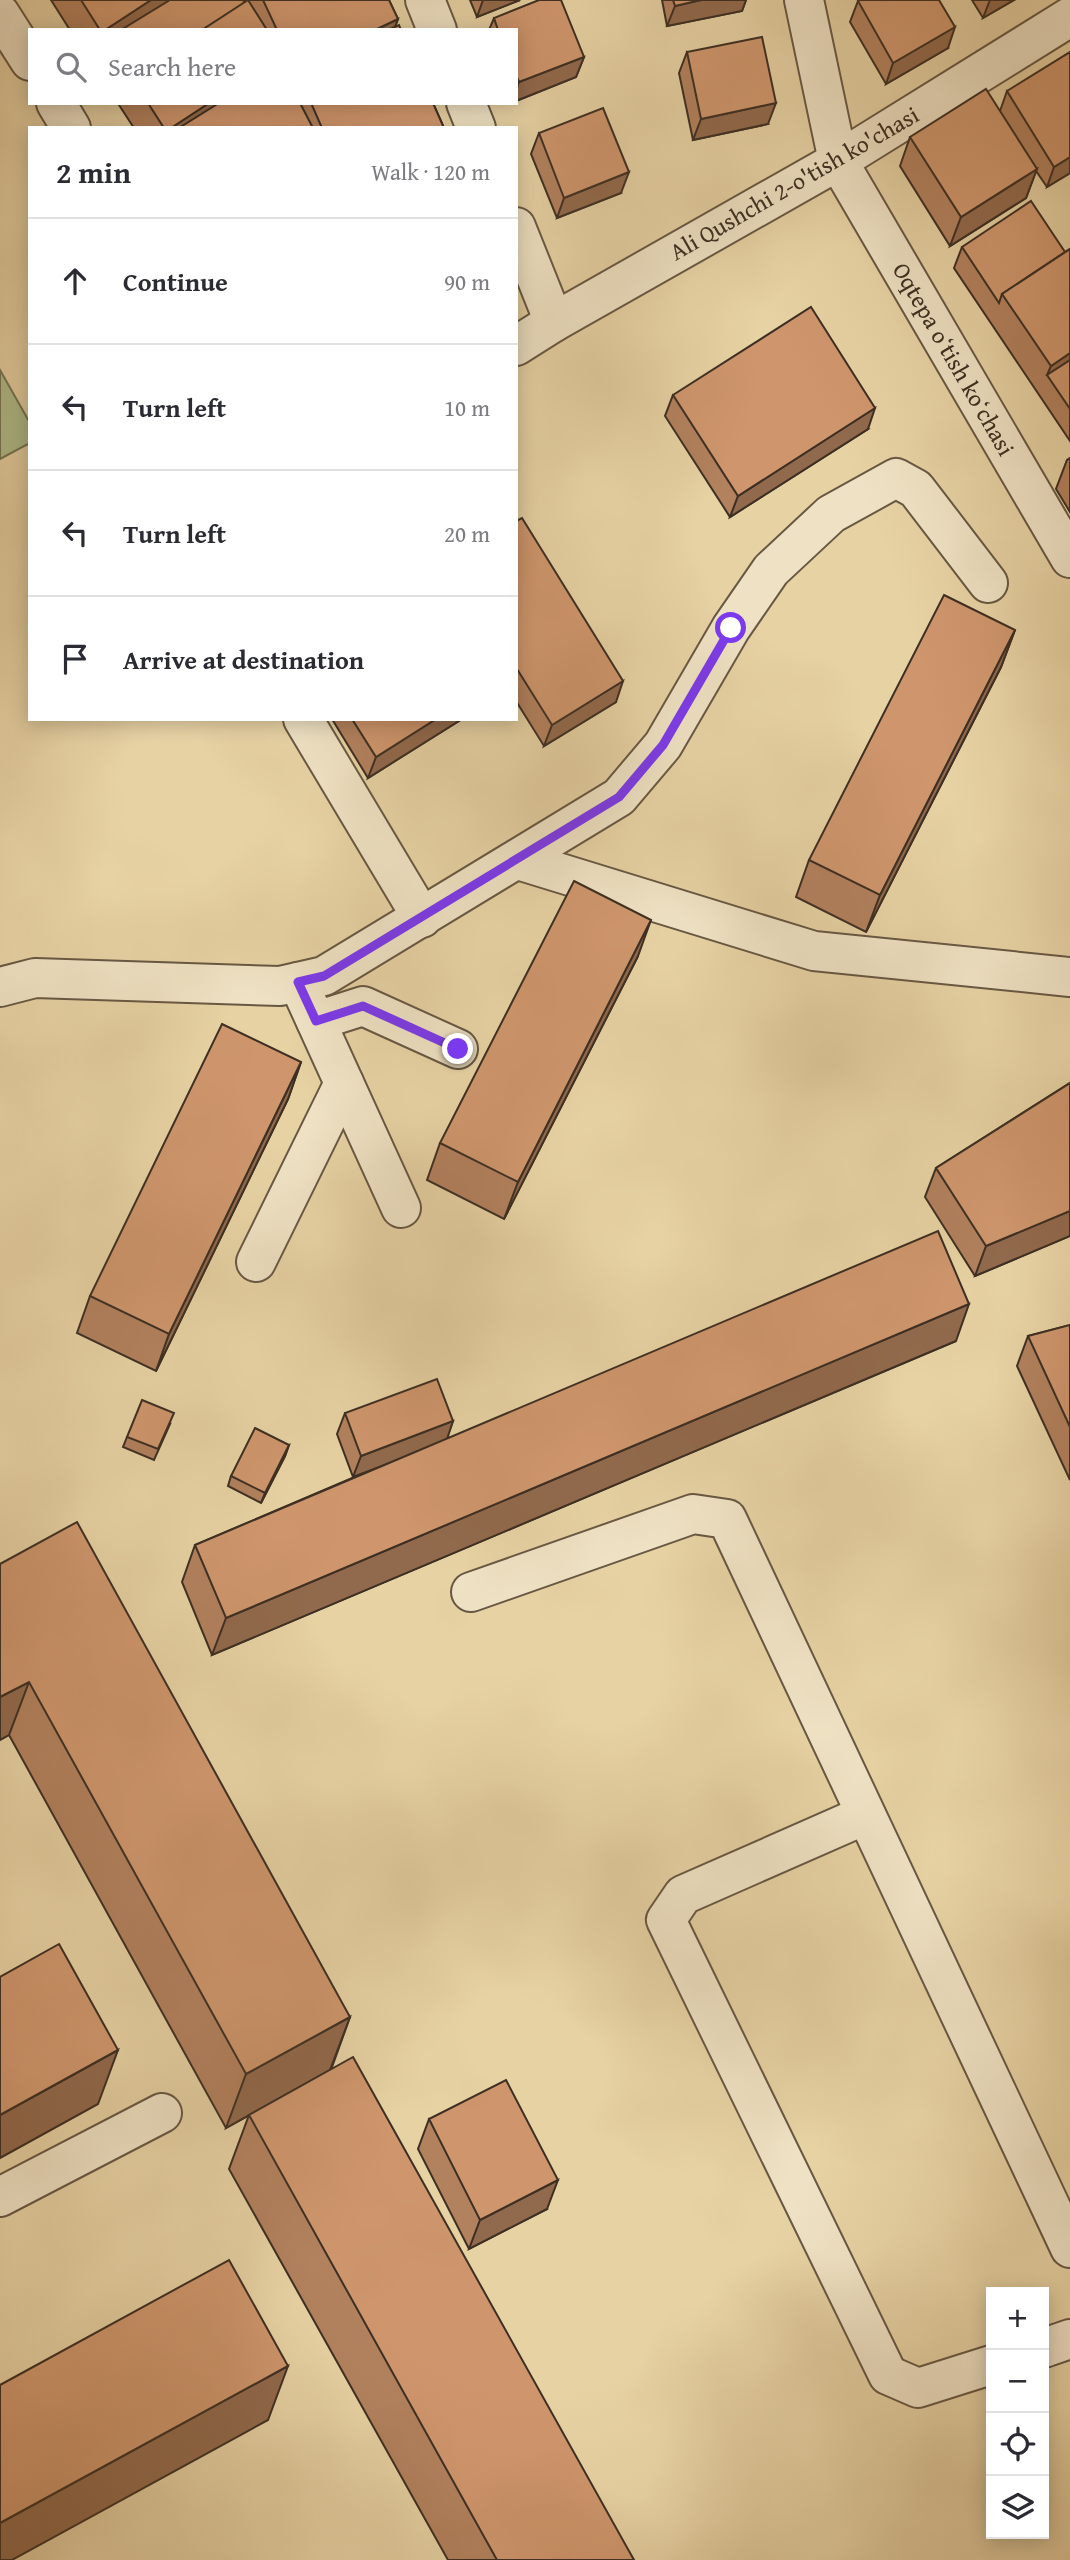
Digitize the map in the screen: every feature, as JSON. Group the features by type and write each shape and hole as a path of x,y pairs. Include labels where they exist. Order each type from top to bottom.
{"street":[{"path":"425,0 436,28"},
{"name":"Oqtepa oʻtish koʻchasi","path":"804,0 838,161 1070,558"},
{"path":"0,14 28,58"},
{"name":"Ali Qushchi 2-o'tish ko'chasi","path":"518,345 838,161 1070,17"},
{"path":"57,105 70,126"},
{"path":"467,105 475,126"},
{"path":"518,232 554,322"},
{"path":"0,987 35,978 280,986 324,976 619,797 663,745 731,628 771,570 831,514 896,478 916,489 988,583"},
{"path":"304,721 422,918"},
{"path":"518,860 814,951 1070,978"},
{"path":"298,982 401,1208"},
{"path":"316,1021 363,1006 458,1049"},
{"path":"256,1262 344,1083"},
{"path":"471,1592 693,1514 727,1518 1070,2248"},
{"path":"865,1815 683,1895 666,1920 888,2375 918,2388 986,2366"},
{"path":"0,2197 162,2113"},
{"path":"1049,2346 1070,2339"}],"green space":[{"path":"0,370 28,419 28,444 0,459"}],"building":[{"path":"81,0 151,0 108,28 99,28"},
{"path":"170,0 243,0 245,3 205,28 124,28"},
{"path":"248,0 266,28 205,28"},
{"path":"263,0 389,0 398,19 379,28 276,28"},
{"path":"539,0 561,0 584,57 519,82 518,28 497,28 494,18"},
{"path":"673,0 701,0 675,6"},
{"path":"939,0 955,27 893,63 858,1"},
{"path":"762,37 776,103 701,119 687,52"},
{"path":"1070,52 1070,157 1054,167 1007,91"},
{"path":"986,89 1037,169 961,217 910,137"},
{"path":"149,105 206,105 174,126 163,126"},
{"path":"216,105 301,105 312,126 182,126"},
{"path":"312,105 434,105 443,126 321,126"},
{"path":"603,108 629,172 564,198 539,133"},
{"path":"1031,201 1065,252 1002,294 999,303 962,247"},
{"path":"1070,249 1070,353 1051,366 1002,294"},
{"path":"811,307 875,408 738,496 673,395"},
{"path":"1070,360 1070,409 1047,375"},
{"path":"522,518 623,681 552,725 518,671 518,520"},
{"path":"944,595 1015,630 880,895 809,860"},
{"path":"353,721 433,721 376,757"},
{"path":"574,881 651,920 518,1182 440,1143"},
{"path":"222,1024 301,1062 169,1334 90,1296"},
{"path":"1070,1083 1070,1211 986,1246 936,1168"},
{"path":"938,1231 969,1304 226,1618 195,1545"},
{"path":"1070,1325 1070,1427 1028,1336"},
{"path":"437,1379 453,1421 361,1456 345,1413"},
{"path":"142,1400 174,1413 158,1449 127,1437"},
{"path":"255,1428 289,1445 265,1493 231,1476"},
{"path":"77,1522 350,2017 246,2074 29,1682 0,1697 0,1564"},
{"path":"59,1944 118,2050 0,2115 0,1977"},
{"path":"353,2057 634,2560 497,2560 249,2115"},
{"path":"506,2080 558,2180 480,2220 429,2119"},
{"path":"229,2260 288,2366 0,2523 0,2385"}],"route":[{"path":"458,1049 363,1006 316,1021 298,982 324,976 619,797 663,745 731,628"}]}
